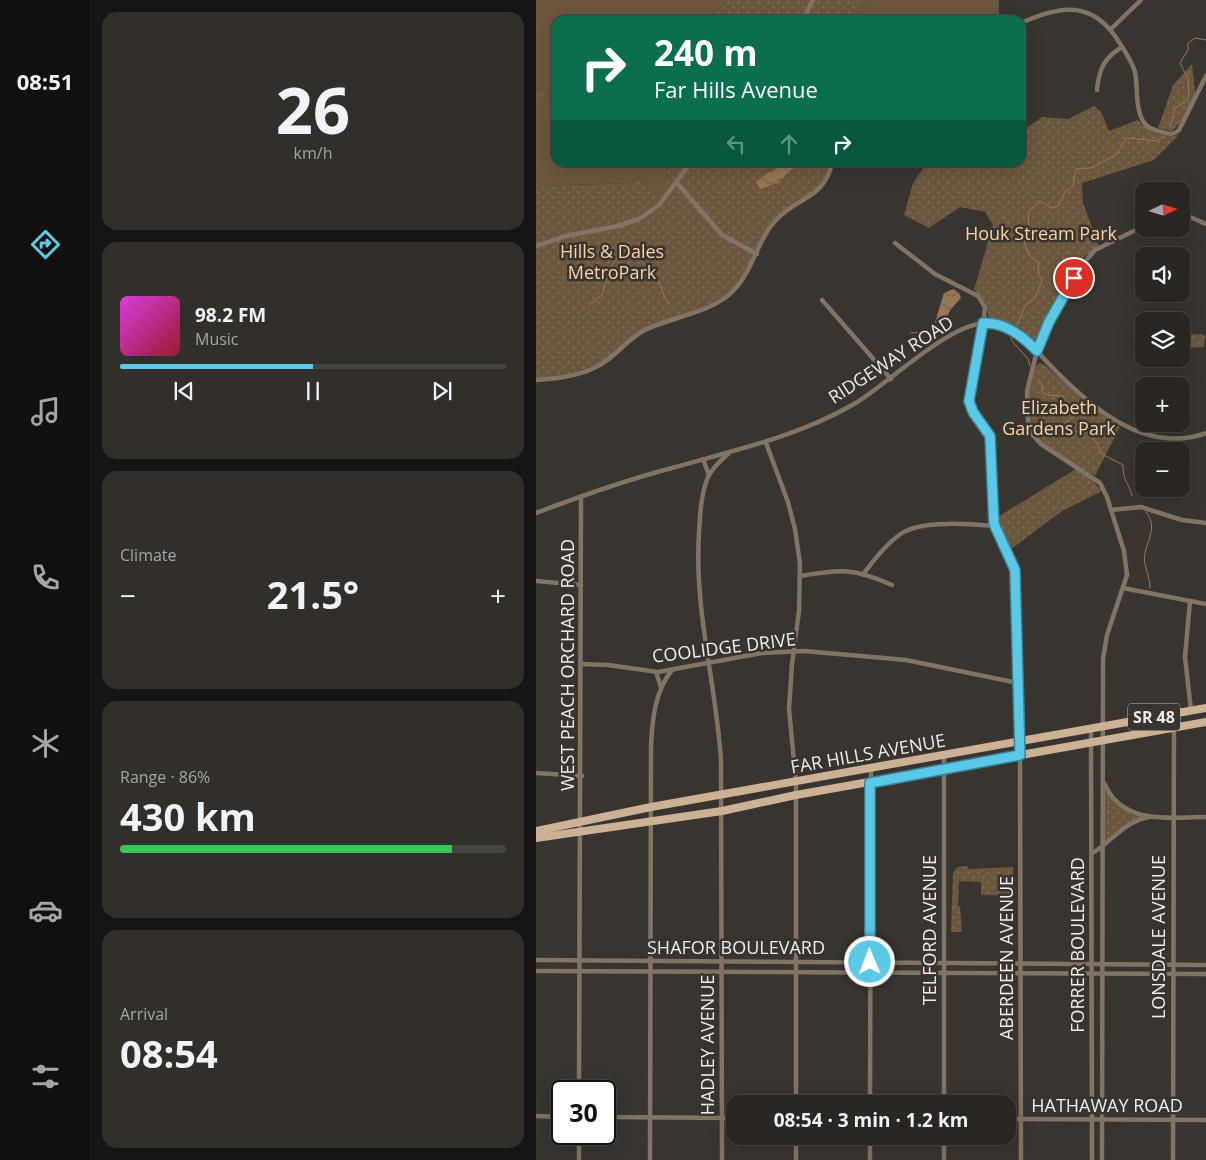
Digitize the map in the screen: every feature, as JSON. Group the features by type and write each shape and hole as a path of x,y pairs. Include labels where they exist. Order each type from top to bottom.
{"main road":[{"name":"FAR HILLS AVENUE","path":"536,831 651,807 722,796 1206,708"},
{"name":"FAR HILLS AVENUE","path":"536,838 580,836 722,811 796,795 1206,722"}],"street":[{"path":"806,15 813,0"},
{"path":"1111,29 1141,0"},
{"path":"1026,22 1048,12 1076,8 1093,14 1111,29 1134,70 1142,119 1151,128 1171,134 1180,130 1206,76"},
{"path":"1097,90 1101,66 1109,56 1122,47"},
{"path":"536,246 566,236 618,226 639,219 659,205 688,167"},
{"path":"536,380 575,375 594,369 642,331 723,299 734,290 750,269 767,232 778,218 823,186 831,167"},
{"path":"677,183 722,235 757,254"},
{"path":"1190,217 1206,224"},
{"name":"FORRER BOULEVARD","path":"1102,1160 1104,782 1102,727 1104,646 1127,575 1127,562 1105,490 1094,478 1041,444 1032,434 1028,422 1027,391 1037,351 1049,322 1074,278 1091,254 1135,231"},
{"path":"864,573 896,537 909,529 936,525 995,526 991,443 987,430 973,412 969,401 985,307 982,299 935,274 895,243"},
{"path":"822,300 891,379"},
{"name":"RIDGEWAY ROAD","path":"536,513 647,474 766,443 836,413 891,379 939,342 966,327 983,323 993,323 1010,329 1037,351 1076,389 1126,426 1148,435 1165,438 1188,438 1206,433"},
{"path":"766,443 791,511 798,546 800,576 799,610 793,651 789,709 796,782 796,1095"},
{"path":"704,459 709,475 730,453"},
{"name":"HADLEY AVENUE","path":"709,475 701,505 698,556 708,663 720,737 722,796 722,1160"},
{"name":"WEST PEACH ORCHARD ROAD","path":"580,1080 581,497"},
{"path":"1111,510 1141,507 1182,520 1206,523"},
{"name":"ABERDEEN AVENUE","path":"995,526 1015,570 1020,742 1020,1160"},
{"path":"800,576 838,571 864,573 892,585"},
{"path":"536,581 581,585"},
{"path":"1123,588 1206,604"},
{"path":"1190,602 1185,657 1191,710"},
{"name":"COOLIDGE DRIVE","path":"581,664 608,665 656,672 762,654 793,651 860,654 906,660 1018,683"},
{"path":"661,687 672,670"},
{"path":"650,1160 652,733 655,708 661,687 661,681 656,672"},
{"name":"LONSDALE AVENUE","path":"1173,1160 1174,714"},
{"name":"FORRER BOULEVARD","path":"1091,729 1092,1160"},
{"name":"TELFORD AVENUE","path":"944,756 944,1095"},
{"path":"870,1095 871,769"},
{"path":"536,773 582,776"},
{"path":"1104,782 1111,795 1121,805 1135,813 1153,817 1206,818"},
{"path":"1092,854 1103,847 1124,827 1153,817"},
{"name":"SHAFOR BOULEVARD","path":"536,960 1206,964"},
{"name":"SHAFOR BOULEVARD","path":"536,971 1206,974"},
{"path":"536,1116 551,1117"},
{"path":"616,1117 726,1118"},
{"name":"HATHAWAY ROAD","path":"1016,1120 1206,1120"},
{"path":"579,1145 579,1160"},
{"path":"796,1145 796,1160"},
{"path":"870,1145 870,1160"},
{"path":"944,1145 944,1160"}],"green space":[{"path":"536,0 728,0 712,15 551,15 551,167 668,167 663,193 657,202 645,182 635,179 630,183 536,186"},
{"path":"728,0 869,0 855,15 712,15"},
{"path":"869,0 999,0 999,15 855,15"},
{"path":"1192,64 1195,93 1183,119 1172,131 1158,128 1173,85"},
{"path":"545,94 548,107 538,115 536,95"},
{"name":"Houk Stream Park","path":"1094,106 1101,112 1109,131 1138,120 1151,131 1168,136 1179,135 1154,160 1082,183 1083,203 1099,246 1084,257 1076,268 1040,337 1034,340 1007,323 989,318 986,303 974,290 993,225 985,212 960,207 929,228 904,215 913,183 924,167 1026,167 1026,128 1042,117 1068,119"},
{"name":"Hills & Dales MetroPark","path":"668,167 831,167 828,180 777,218 734,290 710,305 652,327 583,373 536,380 536,186 630,183 635,179 645,182 657,201 663,192"},
{"path":"1203,334 1205,336 1204,347 1190,348 1190,335"},
{"name":"Elizabeth Gardens Park","path":"1040,363 1045,365 1082,399 1120,427 1095,476 1052,451 1034,434 1029,417 1028,392 1031,377"},
{"path":"1076,469 1088,476 1102,491 1062,511 1010,550 999,530 996,518"},
{"path":"1103,790 1108,790 1115,800 1144,816 1132,822 1103,847"},
{"path":"968,866 968,869 1013,867 1014,896 981,895 981,882 959,881 958,906 960,906 962,932 951,932 953,873 957,867"}],"water":[{"path":"777,167 794,167 777,183 760,189 756,182"},
{"path":"953,289 959,293 961,298 951,309 942,326 935,322 944,293"}],"waterway":[{"path":"1170,127 1175,108 1185,102 1189,96 1188,79 1180,63 1188,50 1188,43 1195,38 1206,40"},
{"path":"1017,325 1025,306 1035,298 1042,281 1038,272 1039,263 1030,257 1025,245 1024,235 1029,228 1028,212 1040,201 1052,208 1059,205 1065,192 1073,186 1076,169 1091,168 1116,155 1126,138 1157,141 1164,136"},
{"path":"589,305 602,295 610,269 622,250 637,257 653,273 668,304"},
{"path":"911,333 921,332 931,335 937,331 939,324"},
{"path":"1011,338 1028,359 1030,366"},
{"path":"1037,379 1042,383 1042,392 1047,395 1063,396 1064,399 1060,406 1062,411 1075,413 1074,416 1061,426 1063,431 1072,433 1083,429 1096,442 1102,454 1123,465 1125,478 1132,496"},
{"path":"1146,512 1152,525 1145,557 1150,588"}],"route":[{"path":"870,962 870,783 1020,755 1018,722 1018,604 1015,570 1013,562 994,524 990,436 973,412 969,395 979,353 983,323 993,323 1010,329 1028,341 1037,351 1049,322 1074,278"}]}
